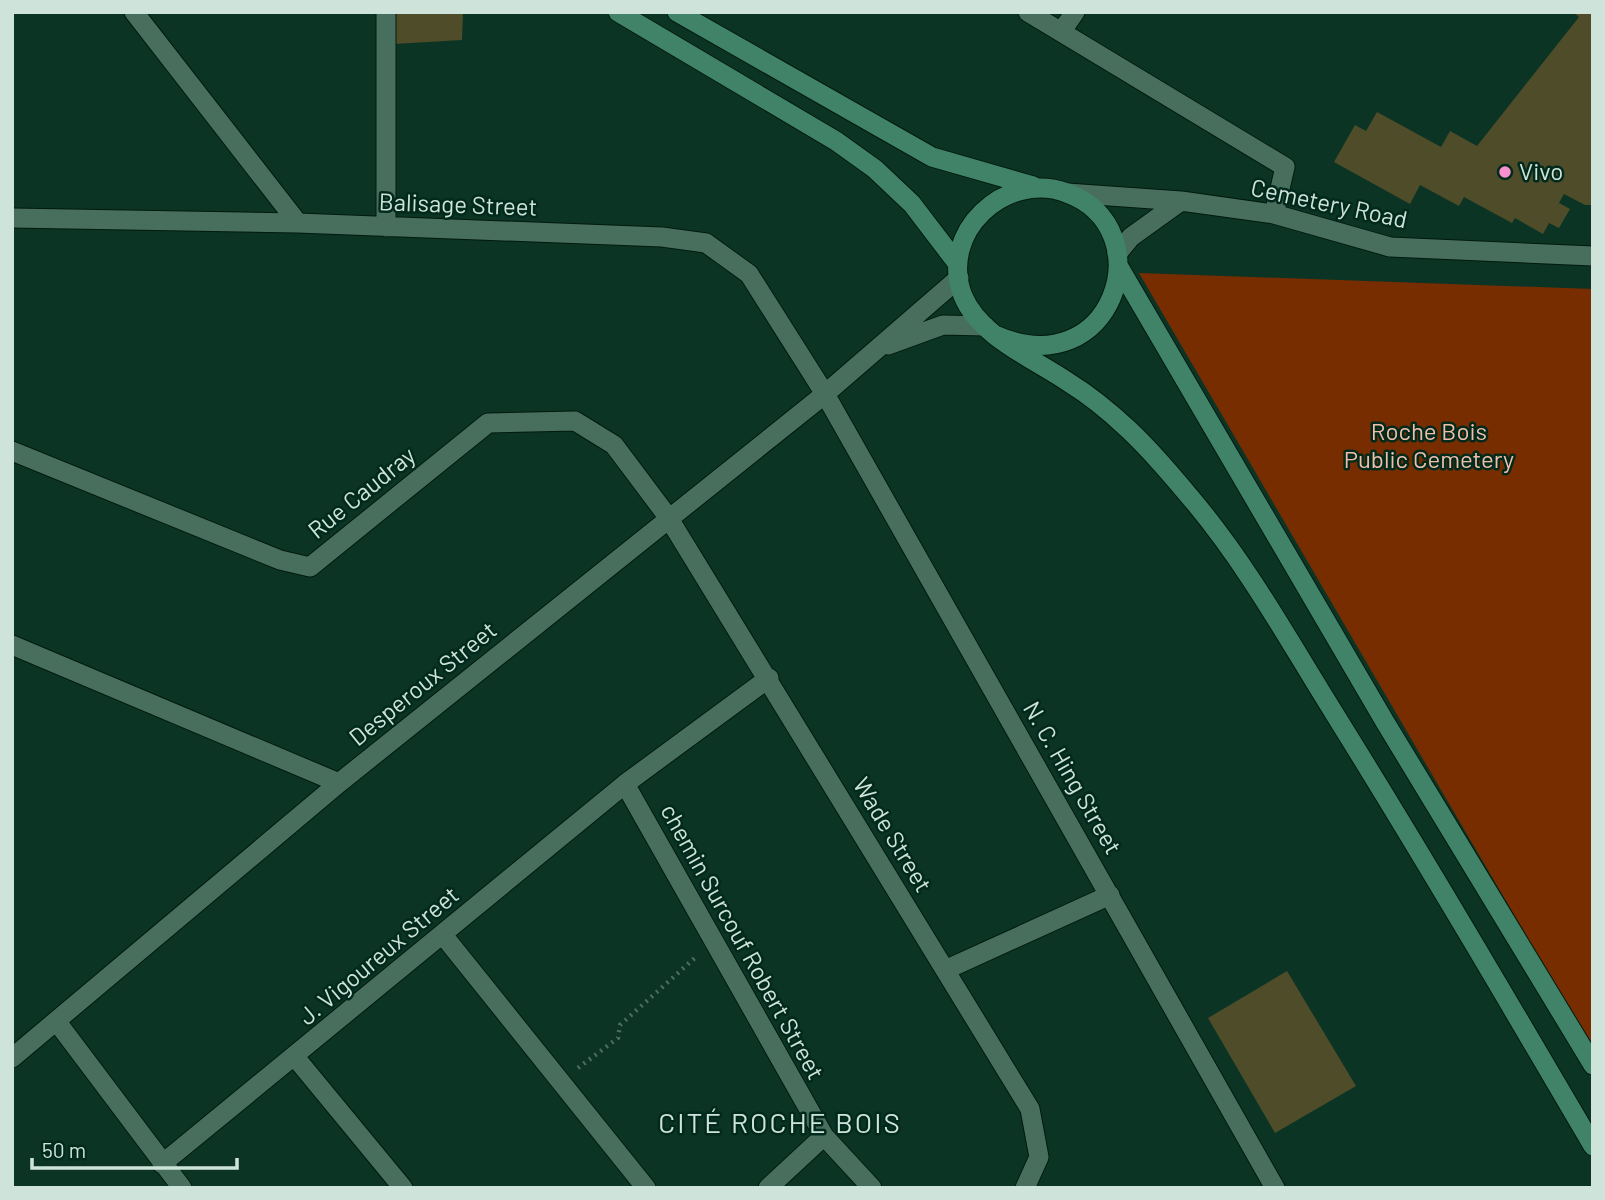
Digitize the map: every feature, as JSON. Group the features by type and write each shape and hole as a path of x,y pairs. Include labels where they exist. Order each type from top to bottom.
{"main road":[{"path":"618,12 836,141 875,169 912,204 958,271 963,295 976,318 1072,384 1129,429 1194,502 1253,578 1414,841 1593,1146"},
{"path":"677,12 932,157 1067,193 1091,207 1108,228 1118,260 1365,688 1593,1065"},
{"path":"958,271 972,222 989,204 1013,191 1041,188"},
{"path":"990,330 1018,345 1044,347 1069,342 1091,328 1109,306 1118,260"}],"street":[{"path":"134,12 298,223"},
{"path":"386,12 386,226"},
{"path":"1028,12 1285,167 1274,215"},
{"path":"1061,32 1075,12"},
{"name":"Cemetery Road","path":"1067,193 1181,201 1274,215 1390,247 1593,256"},
{"path":"1118,260 1130,237 1181,201"},
{"name":"Balisage Street","path":"12,218 386,226 662,237 706,243 749,274 825,394"},
{"name":"Desperoux Street","path":"12,1058 339,783 825,394 958,271"},
{"path":"869,354 943,325 990,330"},
{"name":"N. C. Hing Street","path":"825,394 1275,1188"},
{"name":"Rue Caudray","path":"12,451 281,560 310,567 488,423 575,421 614,445 668,517"},
{"name":"Wade Street","path":"668,517 769,678 1030,1109 1039,1157 1025,1188"},
{"path":"12,645 339,783"},
{"name":"J. Vigoureux Street","path":"162,1164 295,1058 625,784 769,678"},
{"name":"chemin Surcouf Robert Street","path":"625,784 824,1136 872,1188"},
{"path":"945,970 1110,895"},
{"path":"443,935 646,1188"},
{"path":"57,1022 181,1188"},
{"path":"295,1058 403,1188"},
{"path":"768,1188 824,1136"}],"path":[{"path":"561,1082 618,1038 620,1025 713,941"}],"green space":[{"name":"Roche Bois Public Cemetery","path":"1139,273 1593,289 1593,1050"}],"building":[{"path":"396,12 463,12 462,40 394,44"},
{"path":"1573,12 1593,12 1593,205 1585,205 1564,194 1559,203 1570,209 1559,228 1549,223 1543,234 1515,218 1512,223 1464,197 1459,206 1420,185 1410,204 1334,162 1355,125 1366,131 1377,112 1441,147 1450,131 1477,146 1579,17"},
{"path":"1287,971 1356,1086 1275,1133 1208,1018"}],"place":[{"name":"Vivo","path":"1505,172"}],"district":[{"name":"CITÉ ROCHE BOIS","path":"780,1123"}]}
